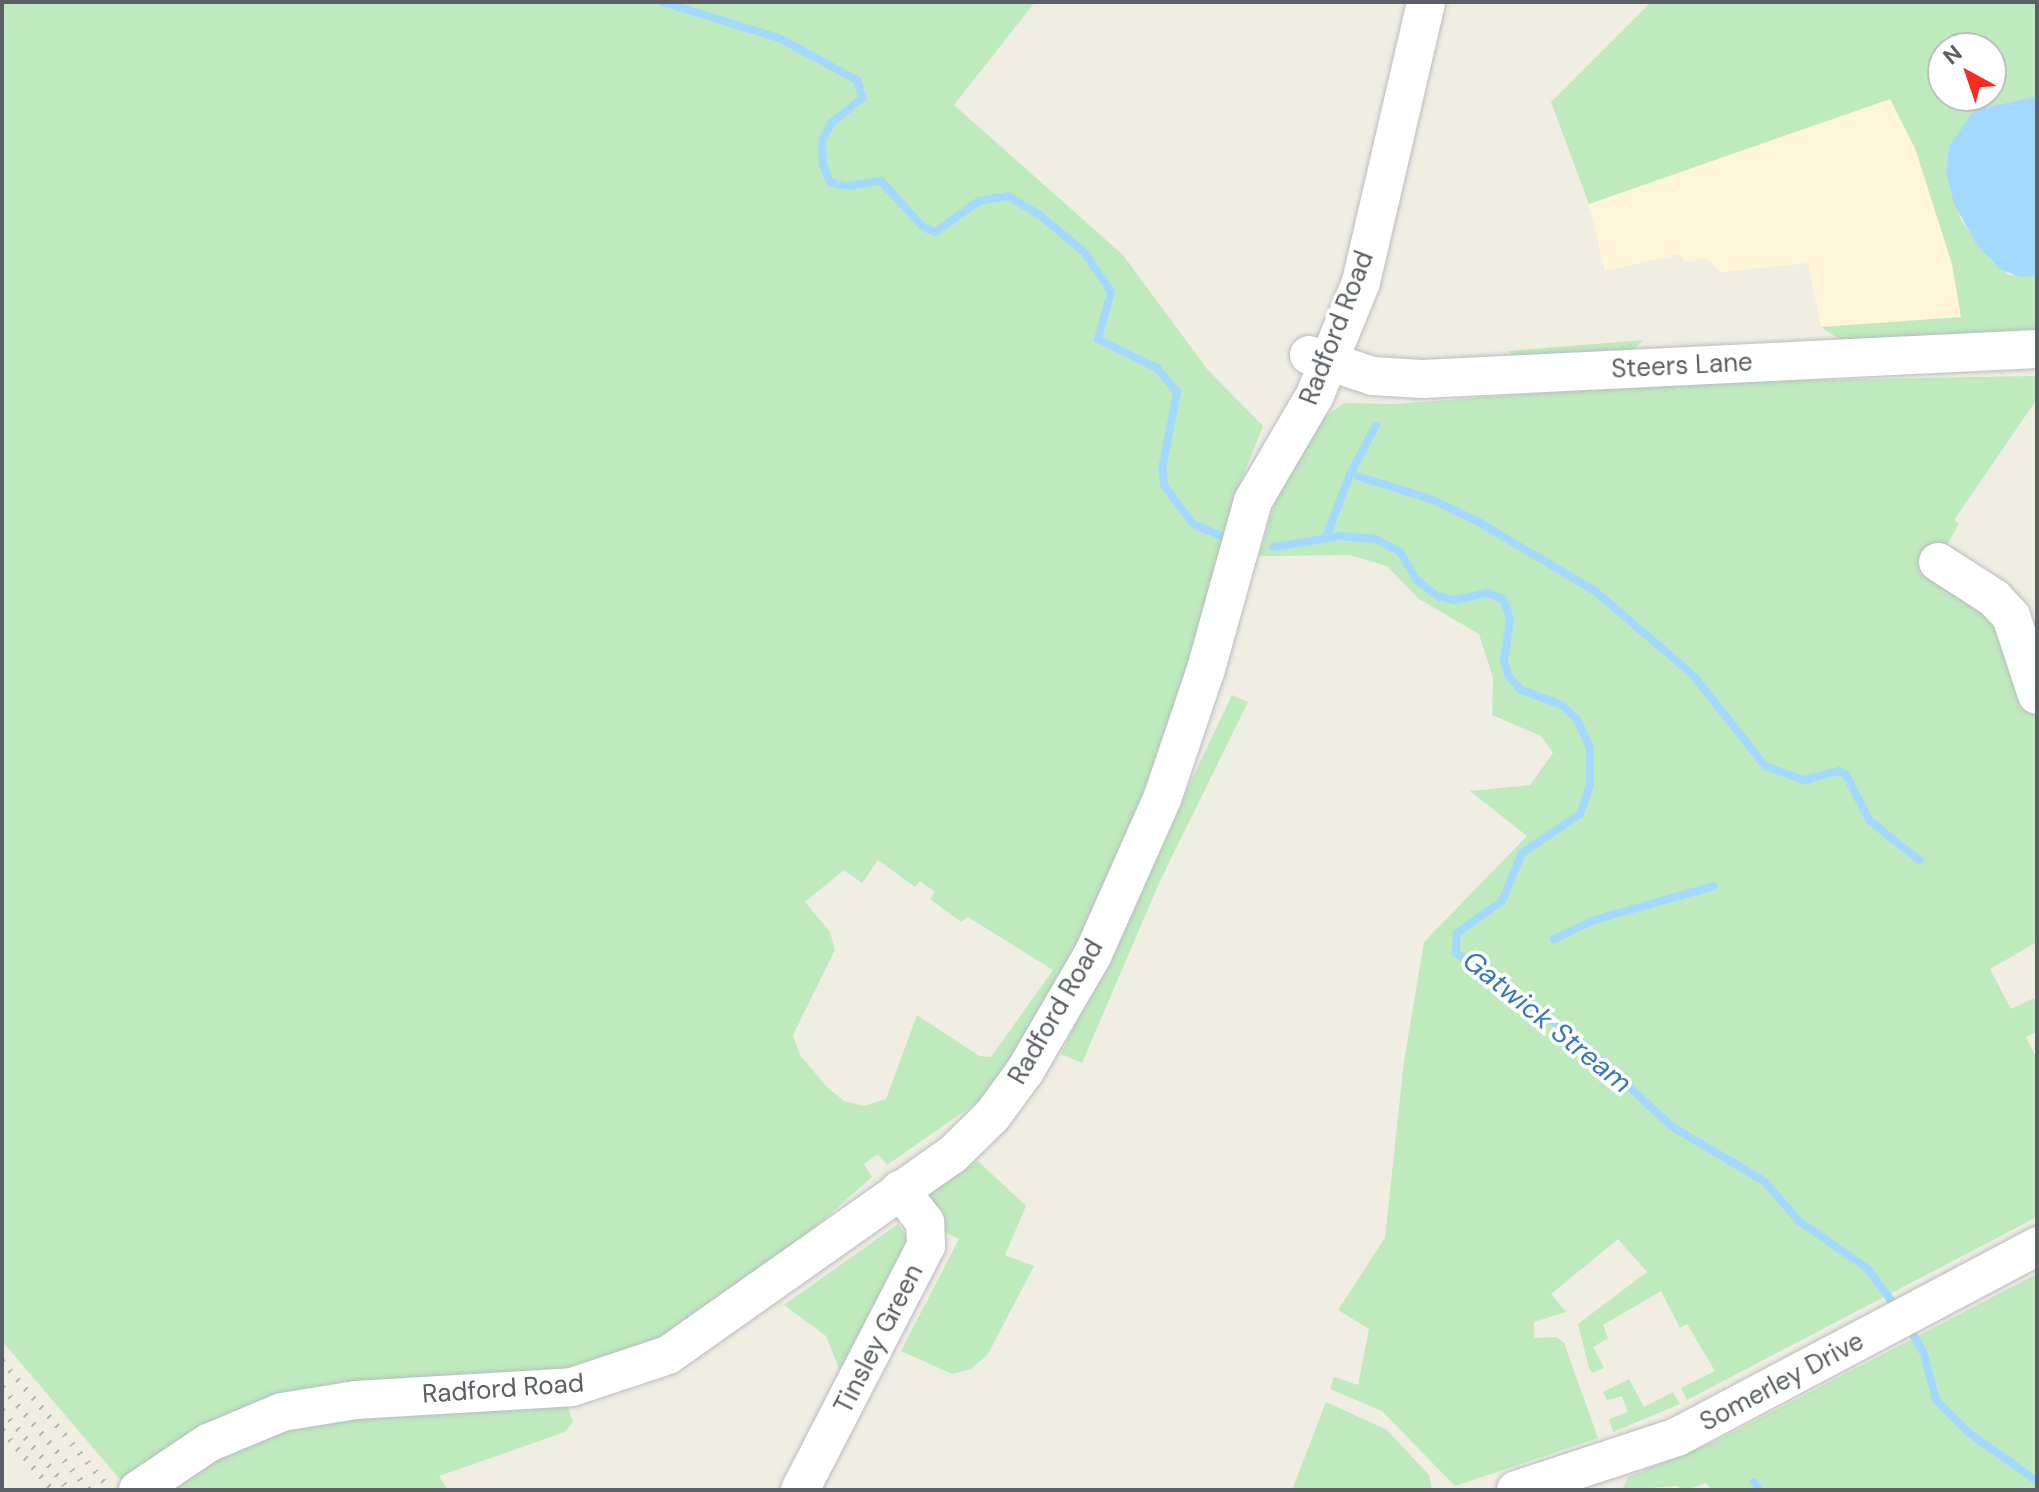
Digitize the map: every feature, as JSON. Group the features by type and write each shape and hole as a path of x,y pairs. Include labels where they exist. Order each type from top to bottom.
{"street":[{"name":"Radford Road","path":"139,1489 208,1443 282,1412 356,1400 572,1387 653,1362 716,1326 952,1155 992,1116 1025,1071 1093,954 1185,736 1258,489 1369,252 1381,179 1426,2"},
{"name":"Steers Lane","path":"1324,346 1386,377 2037,349"},
{"path":"1938,562 2028,624 2025,669 2037,695"},
{"name":"Tinsley Green","path":"800,1490 926,1246 925,1222 900,1190"},
{"name":"Somerley Drive","path":"1516,1490 1592,1478 1677,1437 2037,1246"}],"shaded area":[{"path":"1890,99 1915,148 1952,264 1961,318 1928,326 1821,327 1808,263 1721,272 1706,258 1685,262 1680,254 1605,271 1589,204"}],"green space":[{"path":"2,2 1035,2 954,105 1123,255 1207,369 1263,426 1241,481 1190,695 1059,986 986,1096 887,1165 878,1154 864,1164 872,1177 761,1274 679,1337 561,1388 573,1422 565,1432 439,1476 448,1490 129,1490 2,1341","holes":["878,860 915,887 920,881 935,892 930,899 961,922 968,917 1053,970 991,1057 979,1056 917,1015 886,1099 864,1106 844,1101 827,1087 800,1055 793,1035 835,950 830,932 805,902 844,870 862,883"]},
{"path":"1651,2 2037,2 2037,96 2007,103 2007,32 1927,32 1927,112 1973,112 1949,146 1946,171 1961,220 1990,259 2009,275 2037,276 2037,339 1842,341 1821,327 1961,317 1952,264 1915,148 1890,99 1589,204 1551,102"},
{"path":"1643,340 1625,359 1518,361 1509,351"},
{"path":"2037,376 2037,399 1954,520 1959,524 1946,547 1990,611 2037,719 2037,942 1990,969 2011,1009 2034,998 2037,1004 2037,1031 2026,1037 2037,1059 2037,1217 1687,1400 1681,1388 1715,1371 1687,1324 1680,1328 1661,1291 1603,1325 1608,1338 1593,1347 1604,1368 1592,1373 1589,1368 1578,1324 1647,1272 1618,1239 1551,1294 1566,1312 1534,1322 1534,1338 1557,1337 1564,1343 1598,1438 1455,1486 1382,1411 1330,1389 1334,1377 1358,1385 1369,1329 1338,1310 1385,1238 1404,1061 1424,942 1527,836 1470,791 1530,785 1553,753 1541,736 1492,715 1493,678 1479,634 1419,599 1387,566 1350,555 1259,556 1276,498 1325,417 1344,403 1395,404 1683,382"},
{"path":"1232,695 1248,702 1160,881 1082,1063 1061,1054"},
{"path":"978,1161 1026,1206 1005,1255 1034,1266 988,1354 971,1369 952,1374 901,1351 959,1239 943,1231 923,1198"},
{"path":"898,1224 908,1238 840,1371 826,1336 784,1305"},
{"path":"2037,1274 2037,1490 1712,1490 1706,1483 1685,1490 1676,1486 1622,1490 1628,1477 1714,1442"},
{"path":"1629,1379 1644,1407 1673,1392 1680,1404 1613,1432 1609,1419 1628,1412 1622,1396 1607,1400 1603,1392"},
{"path":"1326,1402 1387,1430 1429,1475 1432,1490 1292,1490"}],"water":[{"path":"2037,96 2037,276 2020,277 2000,269 1977,245 1954,204 1946,171 1949,146 1973,112 2007,112 2007,103"}],"waterway":[{"name":"Gatwick Stream","path":"662,2 779,38 857,80 862,98 832,122 822,140 823,165 830,182 846,186 881,181 923,227 935,232 979,201 1008,196 1040,215 1085,253 1111,292 1098,339 1157,368 1177,392 1162,469 1165,487 1193,524 1223,537"},
{"path":"1350,474 1376,425"},
{"path":"1326,537 1350,474 1431,499 1477,521 1595,591 1693,675 1765,766 1803,780 1839,771 1846,775 1869,820 1920,861"},
{"name":"Gatwick Stream","path":"1273,547 1340,536 1375,539 1400,552 1417,580 1437,596 1454,600 1488,593 1503,599 1510,619 1504,660 1508,675 1521,690 1562,705 1577,719 1590,748 1590,785 1580,814 1522,853 1502,901 1457,933 1456,953 1580,1041 1671,1126 1764,1181 1799,1221 1868,1269 1898,1310"},
{"path":"1554,939 1594,920 1713,886"},
{"name":"Gatwick Stream","path":"1908,1325 1924,1354 1936,1400 1969,1433 2037,1481"},
{"path":"1754,1482 1759,1490"}],"railway":[{"path":"2,1361 111,1490"},
{"path":"2,1387 89,1490"},
{"path":"2,1410 69,1490"},
{"path":"2,1430 52,1490"}]}
